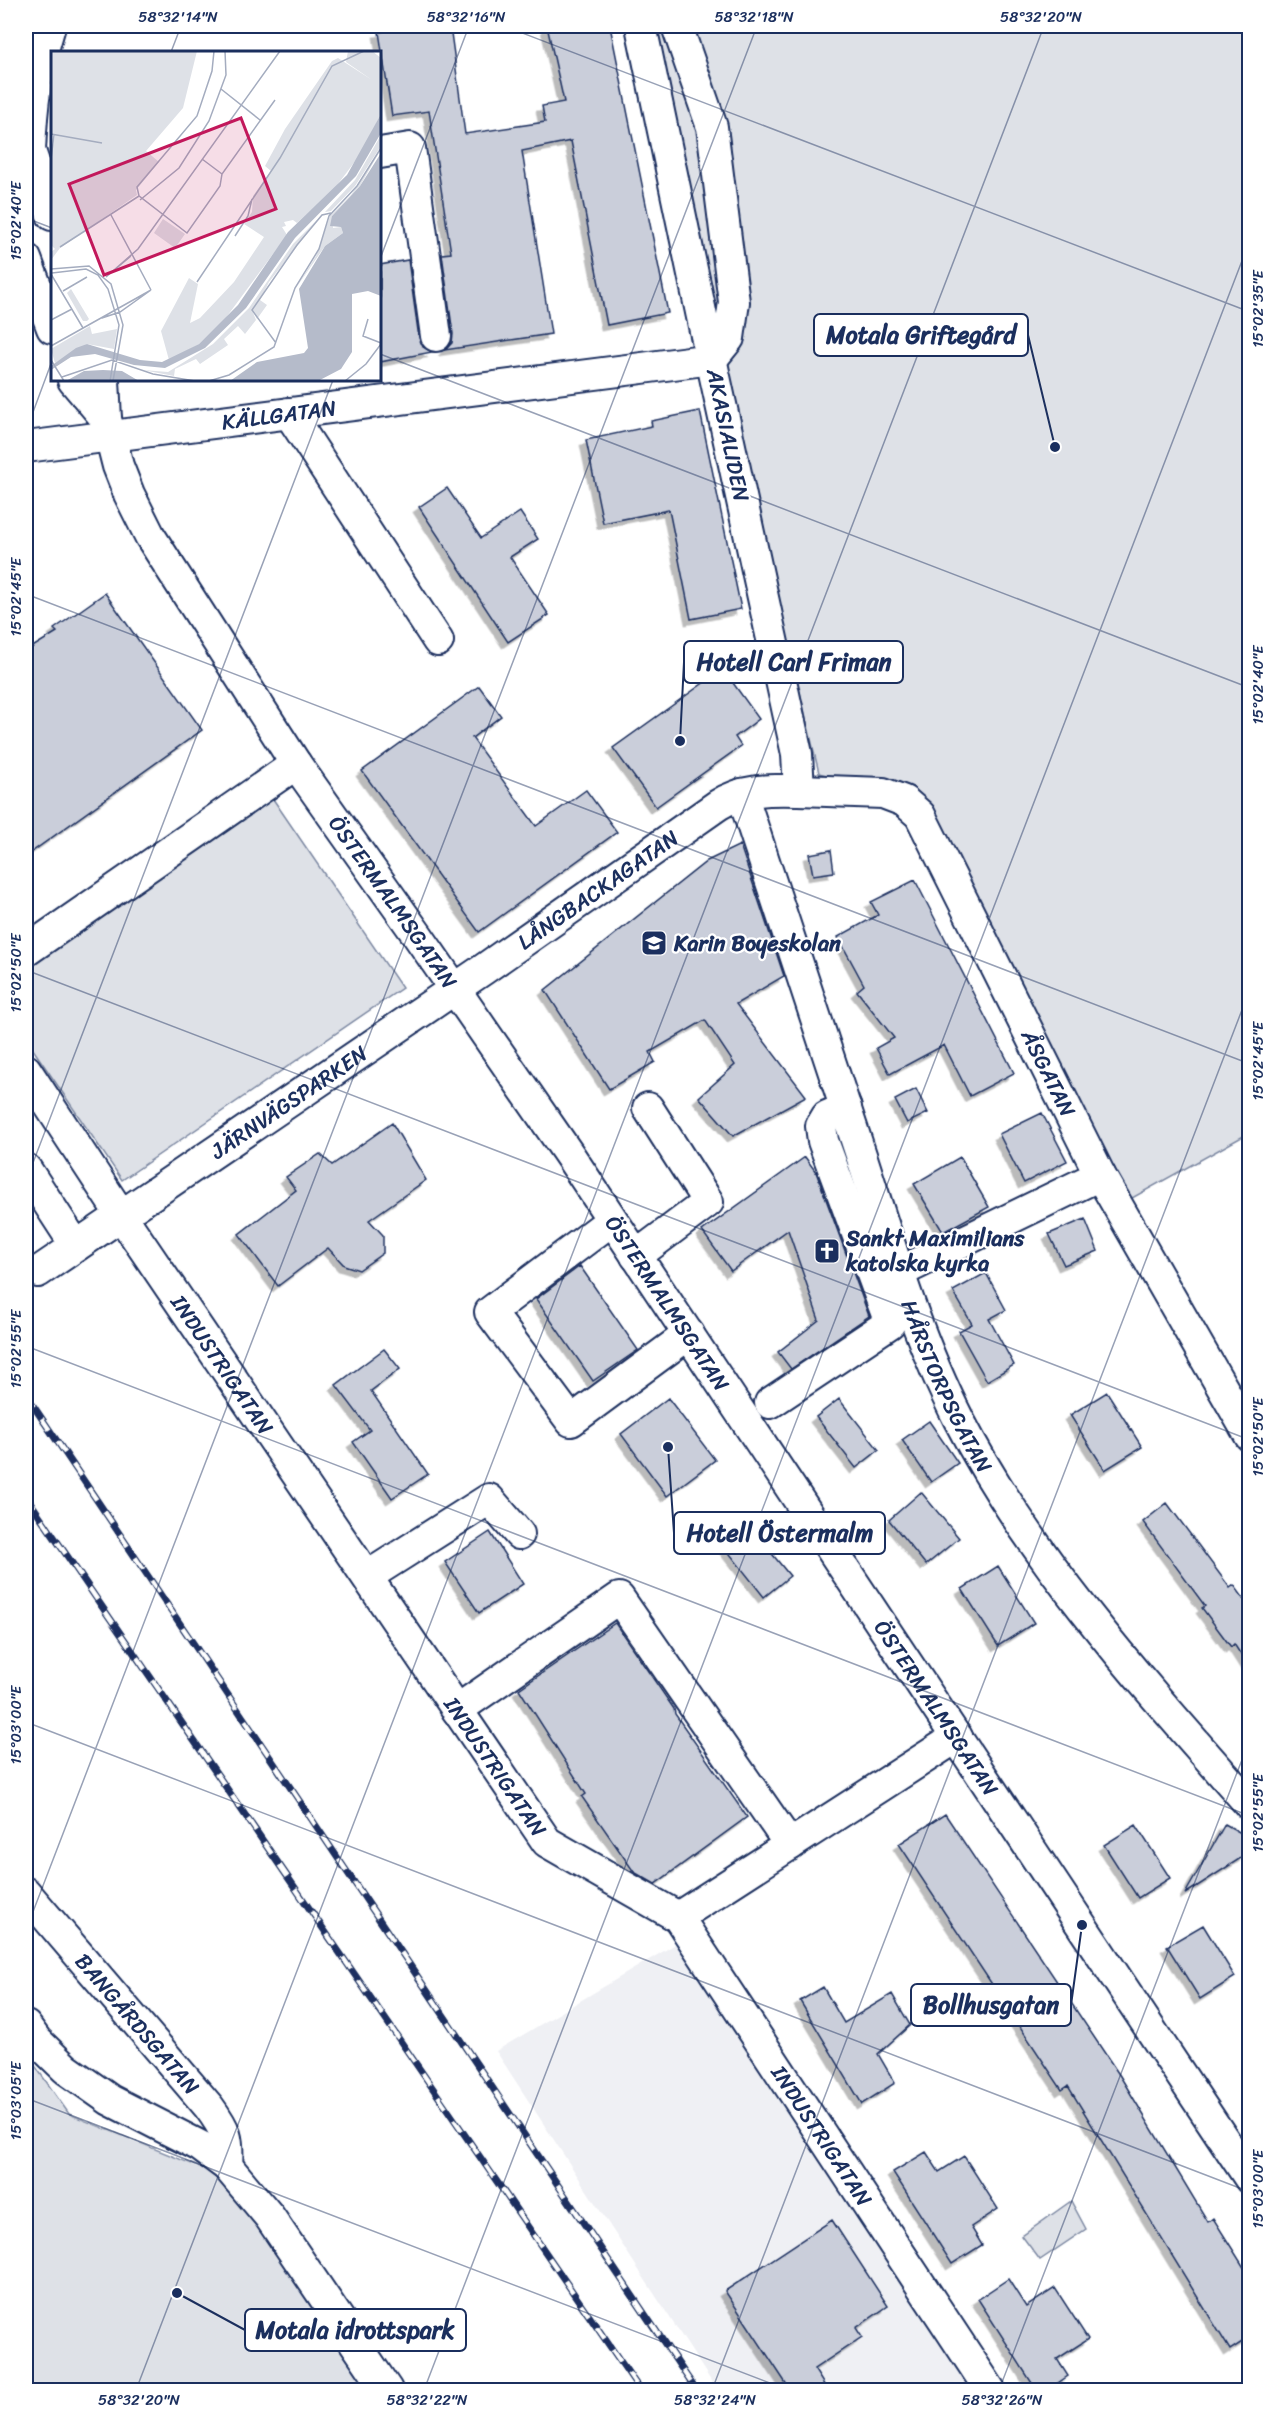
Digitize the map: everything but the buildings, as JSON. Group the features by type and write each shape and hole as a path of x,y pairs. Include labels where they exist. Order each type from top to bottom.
{"street":[{"path":"50,26 38,63 28,145 51,212"},
{"name":"AKASIALIDEN","path":"641,26 797,754 799,790"},
{"path":"677,26 712,127 734,302 729,338 712,359"},
{"path":"381,153 410,148 436,336"},
{"path":"26,259 51,325"},
{"name":"KÄLLGATAN","path":"26,447 108,428 289,413 353,392 712,359"},
{"name":"ÖSTERMALMSGATAN","path":"74,381 108,428"},
{"name":"ÖSTERMALMSGATAN","path":"104,381 108,428 118,466 150,536 296,764 570,1156 1250,2179"},
{"path":"289,413 438,641"},
{"path":"26,951 296,764"},
{"path":"742,794 770,789 799,790"},
{"name":"ÅSGATAN","path":"799,790 883,793 904,801 920,815 1100,1175 1250,1436"},
{"name":"LÅNGBACKAGATAN","path":"455,989 718,805 742,794"},
{"name":"HÅRSTORPSGATAN","path":"742,794 900,1272 933,1367 956,1413 1037,1549 1173,1717 1250,1805"},
{"name":"JÄRNVÄGSPARKEN","path":"38,1272 455,989"},
{"path":"26,1071 121,1215"},
{"path":"636,1256 708,1202 648,1108"},
{"path":"770,1403 890,1323 823,1141 821,1126 827,1116 846,1108"},
{"path":"26,1169 76,1245"},
{"path":"900,1272 1100,1175"},
{"name":"INDUSTRIGATAN","path":"121,1215 547,1842 678,1917 990,2391"},
{"path":"612,1220 490,1312 571,1421 689,1334"},
{"path":"368,1576 489,1498 519,1534"},
{"path":"457,1710 619,1598 790,1845"},
{"path":"678,1917 957,1737"},
{"name":"BANGÅRDSGATAN","path":"26,1893 209,2107 225,2129 228,2143 227,2166"},
{"path":"26,2026 37,2041 66,2068 110,2100 200,2146 227,2166 269,2216 387,2391"}],"shaded area":[{"path":"644,26 1249,26 1249,1133 1116,1207 987,939 891,793 819,773"},
{"path":"273,799 402,988 122,1180 26,1039 26,968"},
{"path":"679,1942 981,2390 717,2390 496,2051"},
{"path":"26,2053 69,2114 268,2195 390,2390 26,2390"},
{"path":"1071,2201 1086,2229 1040,2260 1022,2236"}],"railway":[{"path":"26,1395 696,2390"},
{"path":"26,1496 640,2390"}],"place":[{"name":"Motala Griftegård","path":"1055,447"},
{"name":"Hotell Carl Friman","path":"680,741"},
{"name":"Karin Boyeskolan","path":"654,943"},
{"name":"Sankt Maximilians katolska kyrka","path":"827,1251"},
{"name":"Hotell Östermalm","path":"668,1447"},
{"name":"Bollhusgatan","path":"1082,1925"},
{"name":"Motala idrottspark","path":"177,2293"}]}
